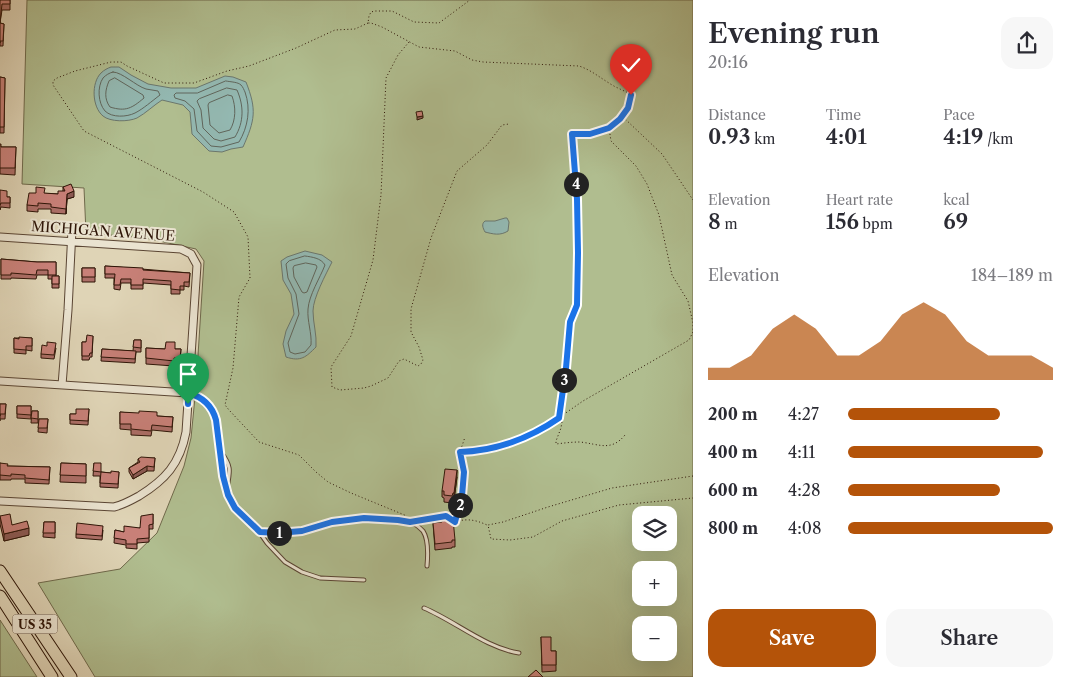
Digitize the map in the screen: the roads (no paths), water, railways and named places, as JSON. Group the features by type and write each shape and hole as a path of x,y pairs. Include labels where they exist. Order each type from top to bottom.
{"main road":[{"name":"US 35","path":"0,571 70,677"},
{"name":"US 35","path":"0,596 52,677"}],"street":[{"path":"62,386 72,230"},
{"name":"MICHIGAN AVENUE","path":"0,237 181,249 191,254 196,265 188,393"},
{"path":"0,381 188,393 184,441 174,465 158,483 126,503 114,507 106,507 0,501"}],"lane":[{"path":"188,393 202,398 214,411 223,476 228,495 235,508 260,532 267,544 286,562 302,572 320,578 364,580"},
{"path":"221,452 230,469 227,489"},
{"path":"410,522 446,516"},
{"path":"260,532 302,531 332,522 364,518 410,522 423,531 426,539 427,566"},
{"path":"424,608 496,647 519,653"}],"water":[{"path":"111,67 119,67 148,84 171,88 196,88 225,76 246,82 252,100 253,115 243,147 222,152 209,151 192,134 190,112 183,105 162,100 137,118 119,121 106,118 99,112 95,101 94,89 101,73"},
{"path":"505,218 509,222 508,231 499,234 485,232 483,225 485,221"},
{"path":"305,251 322,255 332,262 315,300 313,316 316,347 306,356 296,359 286,357 283,344 286,331 294,314 291,294 283,280 281,261"}]}
